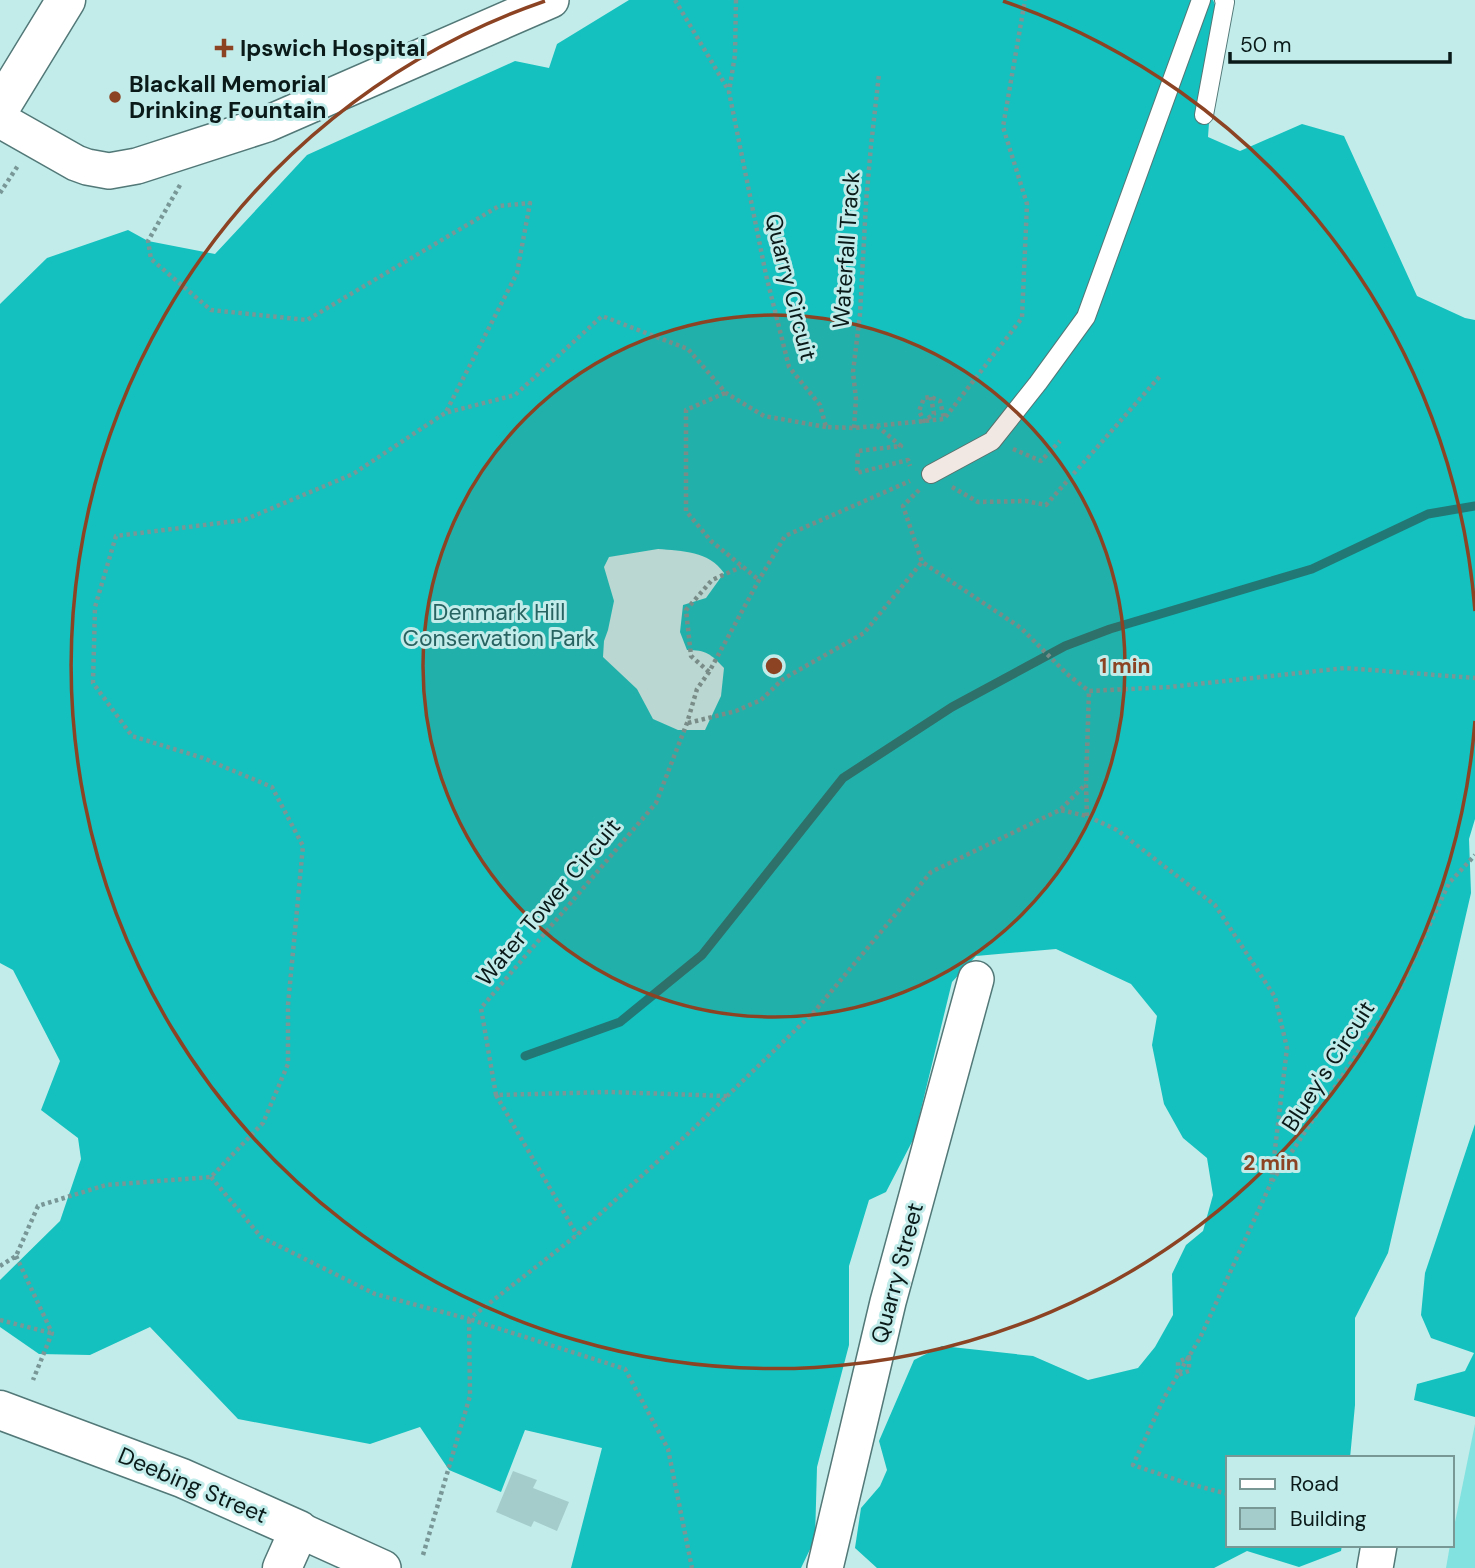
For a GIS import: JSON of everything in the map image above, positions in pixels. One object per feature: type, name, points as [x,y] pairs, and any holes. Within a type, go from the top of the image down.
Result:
[{"type":"street","points":[[0,108],[66,0]]},
{"type":"street","points":[[0,120],[76,163],[98,170],[120,170],[267,124],[551,0]]},
{"type":"street","name":"Quarry Street","points":[[825,1568],[888,1302],[976,979]]},
{"type":"street","name":"Deebing Street","points":[[0,1410],[183,1478],[383,1568]]},
{"type":"street","points":[[282,1568],[299,1530]]},
{"type":"street","points":[[1375,1568],[1380,1547]]},
{"type":"lane","points":[[923,476],[992,441],[1086,317],[1201,0]]},
{"type":"lane","points":[[1204,115],[1224,0]]},
{"type":"path","points":[[675,0],[729,92]]},
{"type":"path","name":"Quarry Circuit","points":[[736,0],[735,55],[729,92],[766,275],[789,367],[820,405],[826,427]]},
{"type":"path","points":[[0,1266],[16,1256],[38,1206],[106,1185],[211,1177],[263,1122],[288,1064],[288,1005],[303,846],[272,787],[203,758],[132,736],[93,683],[95,607],[116,536],[244,520],[353,474],[445,413],[515,395],[602,316],[688,349],[726,393],[764,416],[826,427],[854,428],[944,418],[1021,318],[1027,204],[1003,127],[1025,0]]},
{"type":"path","name":"Waterfall Track","points":[[854,428],[856,399],[853,372],[860,314],[867,180],[879,75]]},
{"type":"path","points":[[181,183],[148,241],[151,259],[211,310],[307,320],[499,206],[530,203],[517,273],[445,413]]},
{"type":"path","points":[[923,476],[978,502],[1026,501],[1046,505],[1161,375]]},
{"type":"path","points":[[726,393],[686,410],[686,511],[711,541],[759,580]]},
{"type":"path","points":[[931,397],[934,414],[924,421],[919,411],[924,398],[931,397],[940,401],[944,418]]},
{"type":"path","points":[[877,426],[901,446],[858,451],[858,473],[908,460],[912,470]]},
{"type":"path","points":[[992,441],[1041,461],[1060,441]]},
{"type":"path","name":"Water Tower Circuit","points":[[496,1095],[481,1008],[656,803],[697,689],[785,536],[923,476]]},
{"type":"path","points":[[912,498],[903,506],[922,562],[1021,628],[1067,674],[1089,691],[1169,687],[1345,668],[1475,678]]},
{"type":"path","points":[[687,723],[736,711],[761,701],[783,679],[864,633],[922,562]]},
{"type":"path","points":[[709,672],[691,656],[686,610],[712,580],[741,567]]},
{"type":"path","points":[[1087,816],[1089,691]]},
{"type":"path","points":[[469,1319],[577,1235],[728,1096],[814,1012],[931,872],[1060,810],[1086,784]]},
{"type":"path","name":"Bluey's Circuit","points":[[1060,810],[1087,816],[1117,830],[1215,905],[1275,997],[1287,1048],[1271,1183]]},
{"type":"path","name":"Bluey's Circuit","points":[[1271,1183],[1400,989],[1449,883],[1475,855]]},
{"type":"path","points":[[577,1235],[496,1095],[610,1092],[728,1096]]},
{"type":"path","points":[[211,1177],[261,1237],[375,1294],[469,1319],[625,1370],[668,1449],[692,1568]]},
{"type":"path","points":[[1226,1493],[1133,1465],[1164,1398],[1200,1338],[1271,1183]]},
{"type":"path","points":[[16,1256],[52,1333],[33,1380]]},
{"type":"path","points":[[423,1555],[470,1396],[469,1319]]},
{"type":"path","points":[[0,1320],[52,1333]]},
{"type":"shaded area","points":[[1475,1424],[1475,1568],[1446,1568],[1450,1547],[1454,1547],[1454,1527]]},
{"type":"green space","name":"Denmark Hill Conservation Park","points":[[629,0],[1213,0],[1217,9],[1208,137],[1240,151],[1302,124],[1344,136],[1417,296],[1475,320],[1475,819],[1469,839],[1471,893],[1388,1253],[1355,1318],[1355,1405],[1350,1456],[1226,1456],[1226,1547],[1342,1547],[1341,1551],[1299,1567],[1247,1551],[1214,1568],[877,1568],[855,1548],[861,1508],[880,1486],[887,1470],[879,1441],[914,1360],[942,1346],[1033,1356],[1088,1380],[1138,1368],[1155,1347],[1173,1315],[1172,1274],[1186,1245],[1203,1231],[1213,1195],[1207,1158],[1183,1138],[1164,1104],[1152,1045],[1157,1016],[1131,984],[1056,949],[976,956],[952,982],[914,1138],[886,1192],[869,1200],[849,1266],[849,1345],[817,1467],[815,1539],[801,1568],[571,1568],[602,1448],[525,1430],[501,1492],[449,1470],[420,1427],[370,1444],[238,1419],[150,1327],[90,1355],[39,1354],[0,1327],[0,1280],[60,1221],[81,1159],[78,1138],[41,1110],[60,1061],[13,970],[0,963],[0,304],[47,258],[128,230],[148,241],[215,254],[307,155],[515,61],[549,68],[557,44]],"holes":[[[658,549],[685,552],[711,560],[724,573],[706,598],[683,605],[680,632],[687,650],[708,654],[724,668],[721,696],[705,730],[678,730],[653,719],[637,689],[603,657],[604,641],[614,601],[604,567],[609,557]]]},
{"type":"green space","points":[[1475,1124],[1475,1417],[1414,1400],[1417,1384],[1465,1371],[1474,1353],[1431,1338],[1421,1315],[1425,1273]]},
{"type":"building","points":[[513,1471],[537,1480],[533,1488],[569,1502],[557,1531],[534,1521],[531,1527],[496,1512]]},
{"type":"waterway","points":[[525,1056],[620,1022],[702,955],[843,778],[952,707],[1065,646],[1110,629],[1312,569],[1428,514],[1475,506]]},
{"type":"place","name":"Ipswich Hospital","points":[[224,48]]},
{"type":"place","name":"Blackall Memorial Drinking Fountain","points":[[115,97]]}]
